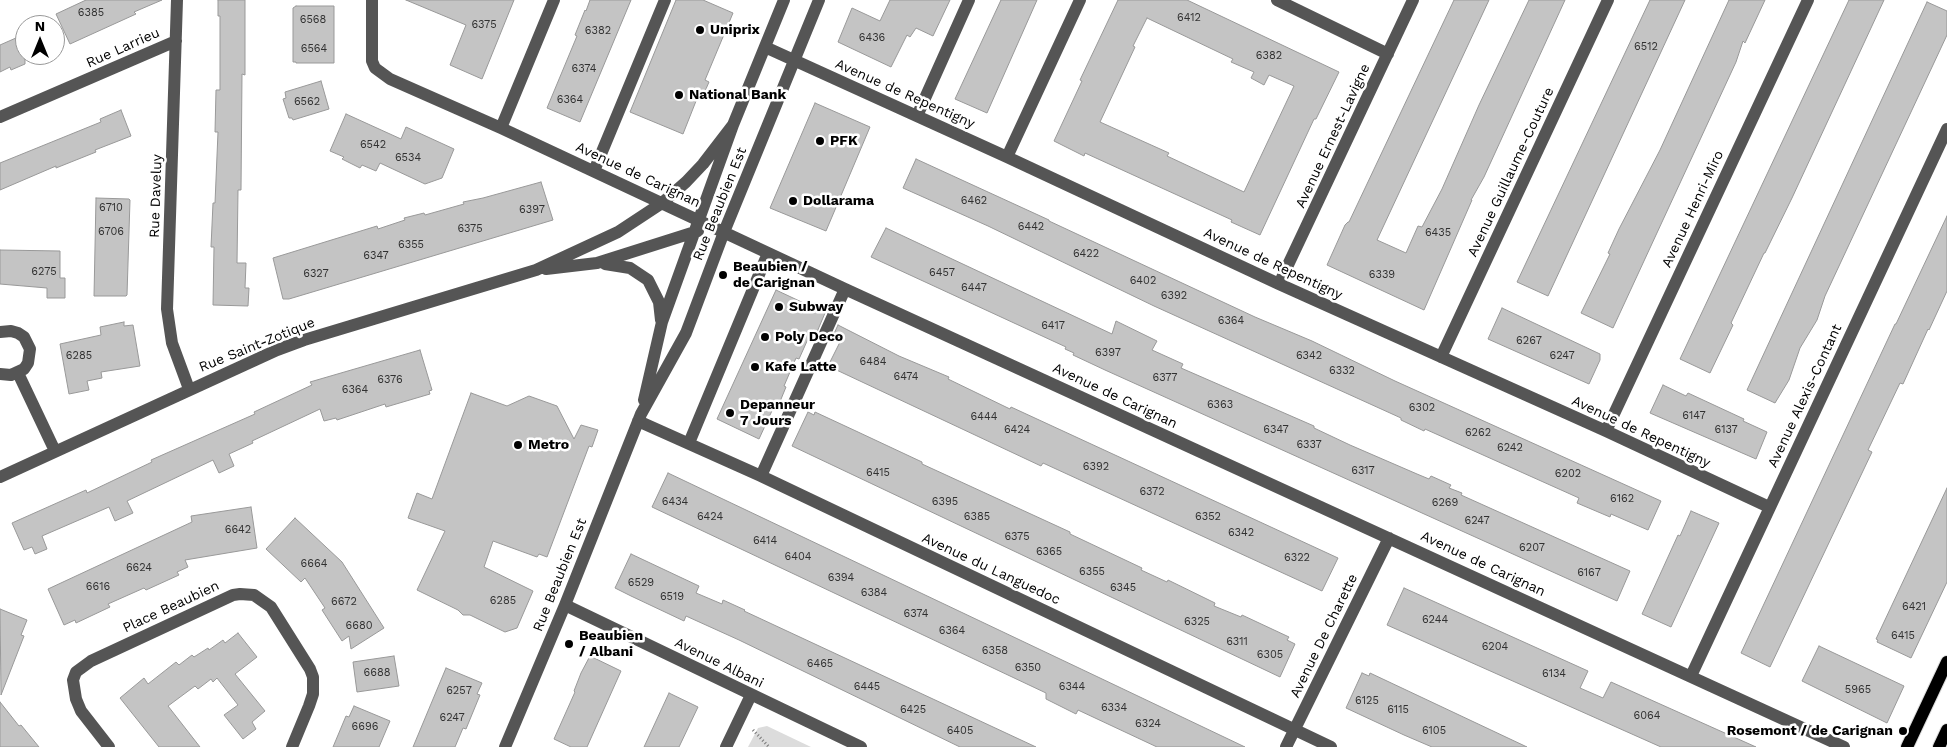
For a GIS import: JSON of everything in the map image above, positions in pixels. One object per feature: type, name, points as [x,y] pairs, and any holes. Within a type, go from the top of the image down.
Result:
[{"type":"main road","points":[[1907,747],[1947,662]]},
{"type":"main road","points":[[1939,747],[1947,730]]},
{"type":"street","name":"Rue Daveluy","points":[[177,0],[167,309],[168,328],[172,343],[190,389]]},
{"type":"street","name":"Avenue de Carignan","points":[[372,0],[372,61],[375,68],[390,79],[594,170],[845,289],[1844,747]]},
{"type":"street","points":[[501,128],[554,0]]},
{"type":"street","points":[[594,170],[665,0]]},
{"type":"street","name":"Rue Beaubien Est","points":[[639,418],[662,322],[693,232],[710,191],[733,125],[784,0]]},
{"type":"street","name":"Rue Beaubien Est","points":[[505,747],[565,605],[639,418],[686,333],[724,232],[819,0]]},
{"type":"street","points":[[917,116],[969,0]]},
{"type":"street","points":[[1007,157],[1080,0]]},
{"type":"street","points":[[1276,0],[1388,54]]},
{"type":"street","name":"Avenue Ernest-Lavigne","points":[[1279,284],[1413,0]]},
{"type":"street","name":"Avenue Guillaume-Couture","points":[[1441,357],[1608,0]]},
{"type":"street","name":"Avenue Henri-Miro","points":[[1606,431],[1808,0]]},
{"type":"street","name":"Rue Larrieu","points":[[0,117],[176,41]]},
{"type":"street","name":"Avenue de Repentigny","points":[[764,47],[1769,507]]},
{"type":"street","name":"Rue Beaubien Est","points":[[662,202],[686,182],[703,164],[733,125]]},
{"type":"street","name":"Avenue Alexis-Contant","points":[[1691,676],[1947,129]]},
{"type":"street","name":"Rue Saint-Zotique","points":[[0,477],[190,389],[304,340],[536,270],[618,232],[662,202]]},
{"type":"street","name":"Rue Saint-Zotique","points":[[536,270],[597,263],[730,219]]},
{"type":"street","points":[[688,443],[768,252]]},
{"type":"street","points":[[597,263],[630,268],[648,280],[659,302],[662,322]]},
{"type":"street","points":[[761,476],[845,289]]},
{"type":"street","points":[[0,332],[11,331],[18,333],[28,342],[30,349],[28,363],[18,373],[11,376],[0,374]]},
{"type":"street","points":[[18,373],[56,452]]},
{"type":"street","name":"Avenue du Languedoc","points":[[639,418],[688,443],[1331,747]]},
{"type":"street","name":"Avenue De Charette","points":[[1286,747],[1389,538]]},
{"type":"street","name":"Place Beaubien","points":[[109,747],[76,699],[73,680],[76,672],[91,661],[233,595],[240,594],[254,595],[271,607],[310,669],[313,677],[312,694],[292,747]]},
{"type":"street","name":"Avenue Albani","points":[[565,605],[861,747]]},
{"type":"street","points":[[726,747],[751,695]]},
{"type":"path","points":[[753,730],[769,747]]},
{"type":"shaded area","points":[[767,726],[811,747],[748,747],[758,728]]},
{"type":"building","points":[[86,0],[162,0],[70,44],[65,33],[65,15],[56,14]]},
{"type":"building","points":[[218,0],[245,0],[245,75],[242,74],[241,190],[238,190],[237,263],[246,263],[245,288],[249,288],[248,306],[213,305],[214,247],[211,247],[218,132],[215,132],[216,90],[220,90],[220,16],[218,16]]},
{"type":"building","points":[[406,0],[514,0],[482,79],[450,65],[466,25]]},
{"type":"building","points":[[590,0],[631,0],[580,122],[547,108]]},
{"type":"building","points":[[676,0],[703,0],[733,13],[705,80],[709,82],[702,98],[698,96],[683,134],[630,112]]},
{"type":"building","points":[[890,0],[950,0],[933,36],[916,28],[910,37],[907,35],[891,67],[838,42],[852,8],[880,21]]},
{"type":"building","points":[[1001,0],[1037,0],[987,113],[955,99]]},
{"type":"building","points":[[1118,0],[1187,0],[1339,72],[1316,119],[1314,119],[1260,235],[1231,222],[1232,220],[1085,153],[1084,156],[1054,141],[1082,81],[1080,80]],"holes":[[[1147,18],[1233,59],[1231,62],[1254,72],[1251,78],[1264,85],[1269,75],[1294,86],[1244,192],[1167,156],[1169,153],[1100,122]]]},
{"type":"building","points":[[1454,0],[1489,0],[1377,240],[1406,253],[1418,226],[1422,227],[1442,189],[1479,105],[1529,0],[1565,0],[1484,177],[1471,200],[1424,310],[1327,265]]},
{"type":"building","points":[[1650,0],[1685,0],[1548,296],[1517,282]]},
{"type":"building","points":[[1729,0],[1765,0],[1745,43],[1743,41],[1736,62],[1613,328],[1581,313],[1610,254],[1608,253],[1619,229],[1660,150]]},
{"type":"building","points":[[1849,0],[1884,0],[1792,198],[1731,323],[1733,325],[1710,373],[1680,359]]},
{"type":"building","points":[[1927,2],[1947,11],[1947,35],[1825,296],[1817,320],[1800,348],[1789,380],[1775,403],[1747,390]]},
{"type":"building","points":[[296,6],[334,6],[334,63],[293,62],[293,8]]},
{"type":"building","points":[[15,38],[15,65],[23,65],[11,70],[10,67],[0,72],[0,45]]},
{"type":"building","points":[[321,81],[329,109],[293,120],[289,118],[283,99],[286,98],[285,92]]},
{"type":"building","points":[[815,103],[870,127],[826,231],[770,208]]},
{"type":"building","points":[[121,110],[131,136],[0,190],[0,163],[101,122],[100,119]]},
{"type":"building","points":[[346,114],[401,139],[406,127],[454,149],[442,178],[425,184],[380,163],[376,171],[362,165],[360,168],[342,159],[344,157],[330,151]]},
{"type":"building","points":[[916,159],[1255,317],[1312,341],[1395,381],[1661,501],[1648,530],[1611,514],[1610,517],[1577,503],[1579,498],[1425,429],[1424,431],[1401,420],[1401,418],[1154,306],[988,226],[903,188]]},
{"type":"building","points":[[541,182],[553,220],[289,299],[283,299],[273,258],[377,226],[378,229],[405,220],[404,218],[424,213],[425,215],[464,204],[463,202]]},
{"type":"building","points":[[96,198],[130,200],[126,296],[94,296]]},
{"type":"building","points":[[1947,216],[1947,291],[1903,384],[1900,383],[1868,450],[1872,452],[1770,667],[1741,653]]},
{"type":"building","points":[[886,228],[1112,334],[1116,321],[1157,341],[1152,350],[1183,364],[1181,368],[1314,426],[1314,428],[1350,445],[1429,479],[1431,476],[1451,485],[1449,488],[1462,493],[1461,495],[1630,571],[1617,601],[1105,370],[1073,355],[1074,353],[1065,349],[1066,347],[871,257]]},
{"type":"building","points":[[0,250],[60,251],[60,278],[65,278],[65,298],[47,298],[47,288],[0,284]]},
{"type":"building","points":[[776,290],[825,313],[817,332],[812,330],[799,359],[796,358],[784,386],[786,387],[779,404],[776,402],[759,439],[717,419]]},
{"type":"building","points":[[1502,308],[1600,354],[1600,360],[1589,384],[1488,339]]},
{"type":"building","points":[[124,322],[124,326],[133,325],[140,366],[101,372],[102,378],[87,381],[89,390],[69,394],[60,344],[101,335],[100,327]]},
{"type":"building","points":[[838,325],[899,356],[949,377],[948,379],[1010,409],[1011,407],[1338,558],[1322,591],[1043,463],[1041,466],[828,366],[840,342],[832,338]]},
{"type":"building","points":[[420,350],[432,390],[429,391],[430,394],[386,407],[385,404],[337,420],[336,418],[324,421],[320,409],[229,454],[234,466],[219,473],[213,460],[127,501],[133,513],[115,521],[109,507],[42,536],[47,549],[35,554],[32,547],[24,550],[12,523],[86,490],[87,493],[152,462],[151,460],[255,414],[254,412],[312,385],[310,382]]},
{"type":"building","points":[[1663,385],[1686,396],[1688,393],[1767,432],[1756,459],[1650,413]]},
{"type":"building","points":[[471,393],[507,406],[529,396],[557,406],[574,439],[581,425],[598,430],[592,447],[589,446],[547,557],[539,554],[537,557],[493,541],[484,567],[533,591],[517,628],[505,632],[470,615],[463,615],[458,610],[417,590],[445,531],[408,518],[417,493],[432,499]]},
{"type":"building","points":[[808,412],[814,415],[815,412],[1070,532],[1070,534],[1142,568],[1141,570],[1167,582],[1168,580],[1215,603],[1214,606],[1241,617],[1242,615],[1289,637],[1287,640],[1295,644],[1280,677],[792,446]]},
{"type":"building","points":[[668,473],[1245,747],[1157,747],[1078,710],[1076,714],[1046,699],[1046,693],[652,507]]},
{"type":"building","points":[[1947,488],[1947,582],[1911,658],[1877,642],[1878,640],[1876,639]]},
{"type":"building","points":[[251,507],[257,548],[185,560],[188,567],[177,572],[179,575],[108,604],[110,607],[76,623],[75,620],[64,625],[48,589],[192,522],[191,516]]},
{"type":"building","points":[[1691,511],[1719,523],[1671,627],[1642,614]]},
{"type":"building","points":[[295,518],[342,562],[384,628],[351,649],[349,636],[342,641],[322,610],[325,608],[305,578],[301,582],[266,549]]},
{"type":"building","points":[[631,554],[699,586],[696,593],[722,604],[723,600],[1036,747],[960,747],[739,640],[686,616],[684,621],[631,596],[615,588]]},
{"type":"building","points":[[1404,588],[1588,671],[1580,688],[1603,698],[1611,682],[1756,747],[1661,747],[1387,625]]},
{"type":"building","points":[[0,609],[27,620],[21,635],[24,636],[1,695]]},
{"type":"building","points":[[238,633],[257,657],[235,674],[265,711],[252,722],[256,729],[243,739],[224,715],[238,705],[217,678],[213,682],[211,679],[198,689],[195,686],[168,706],[200,747],[159,747],[120,698],[144,678],[148,684],[176,662],[179,665],[192,655],[194,657],[208,648],[209,650],[223,640],[225,643]]},
{"type":"building","points":[[1819,646],[1904,686],[1887,723],[1802,681]]},
{"type":"building","points":[[394,656],[399,686],[357,692],[353,662]]},
{"type":"building","points":[[590,656],[621,671],[587,747],[571,747],[554,739]]},
{"type":"building","points":[[446,668],[482,683],[477,694],[480,695],[466,729],[463,728],[455,747],[413,747]]},
{"type":"building","points":[[1362,673],[1369,676],[1370,673],[1527,747],[1432,747],[1404,735],[1346,708]]},
{"type":"building","points":[[669,693],[698,707],[679,747],[644,747]]},
{"type":"building","points":[[0,702],[19,726],[21,725],[39,747],[0,747]]},
{"type":"building","points":[[354,706],[390,721],[379,747],[333,747],[346,716],[349,717]]},
{"type":"place","name":"Uniprix","points":[[700,30]]},
{"type":"place","name":"National Bank","points":[[679,95]]},
{"type":"place","name":"PFK","points":[[820,141]]},
{"type":"place","name":"Dollarama","points":[[793,201]]},
{"type":"place","name":"Beaubien / de Carignan","points":[[723,275]]},
{"type":"place","name":"Subway","points":[[779,307]]},
{"type":"place","name":"Poly Deco","points":[[765,337]]},
{"type":"place","name":"Kafe Latte","points":[[755,367]]},
{"type":"place","name":"Depanneur 7 Jours","points":[[730,413]]},
{"type":"place","name":"Metro","points":[[518,445]]},
{"type":"place","name":"Beaubien / Albani","points":[[569,644]]},
{"type":"place","name":"Rosemont / de Carignan","points":[[1903,731]]}]
